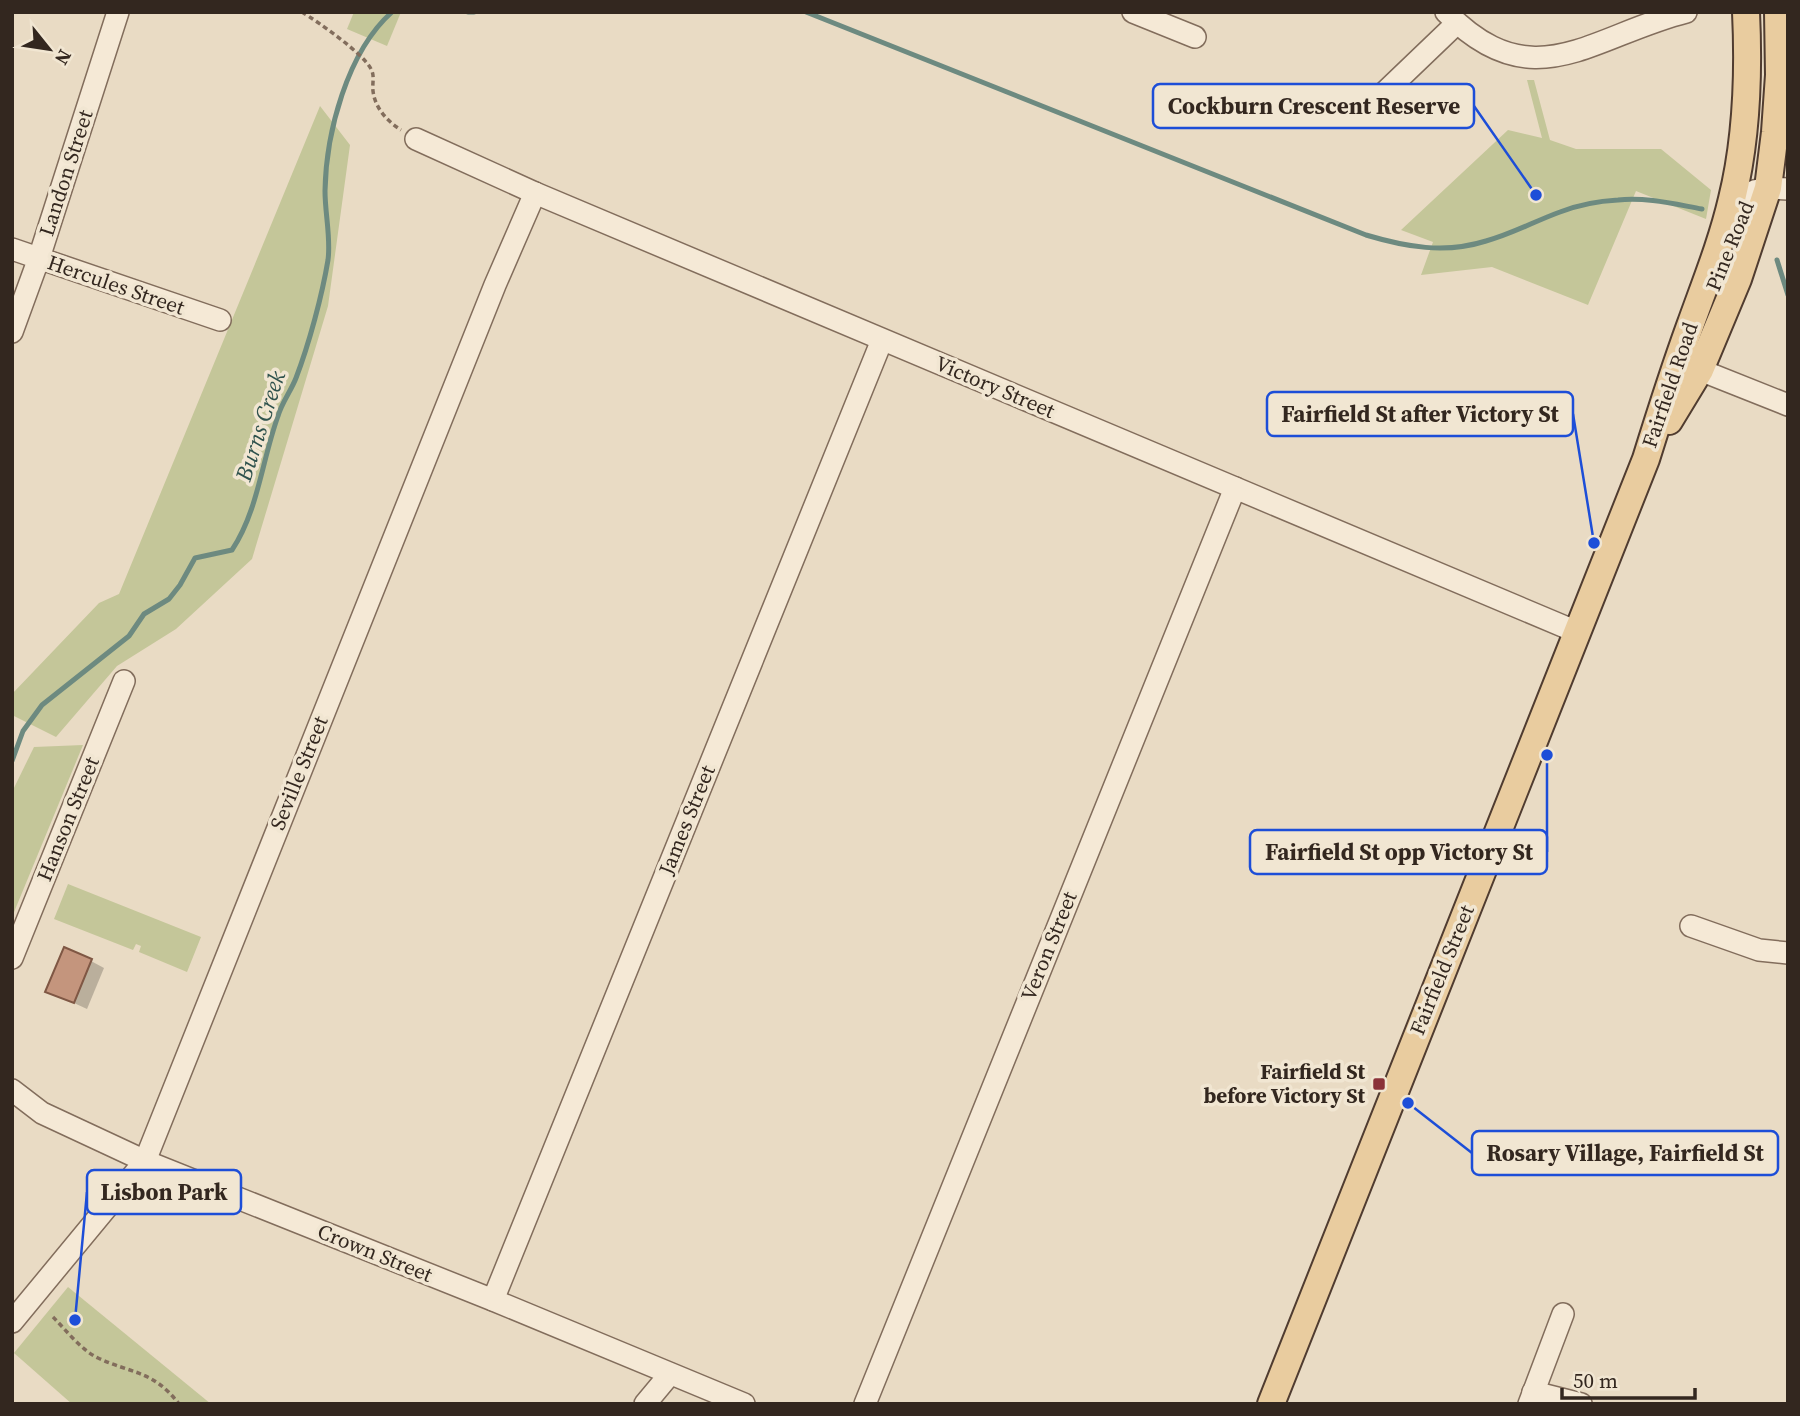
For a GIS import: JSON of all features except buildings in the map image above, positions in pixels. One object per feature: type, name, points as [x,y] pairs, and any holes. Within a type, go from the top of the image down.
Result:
[{"type":"main road","name":"Fairfield Road","points":[[1646,458],[1732,200],[1746,114],[1746,12]]},
{"type":"main road","name":"Fairfield Road","points":[[1646,458],[1700,370],[1778,188],[1775,132],[1779,75],[1778,12]]},
{"type":"main road","name":"Fairfield Street","points":[[1271,1404],[1646,458]]},
{"type":"street","name":"Landon Street","points":[[12,332],[39,258],[118,12]]},
{"type":"street","points":[[1133,12],[1195,37]]},
{"type":"street","points":[[1362,114],[1451,18],[1473,37],[1493,49],[1517,57],[1540,58],[1562,56],[1686,12]]},
{"type":"street","name":"Victory Street","points":[[416,139],[535,193],[1577,632]]},
{"type":"street","name":"Pine Road","points":[[1674,370],[1722,271],[1745,203],[1754,191],[1778,188]]},
{"type":"street","name":"Seville Street","points":[[12,1322],[145,1161],[490,298],[535,193]]},
{"type":"street","name":"Hercules Street","points":[[12,249],[220,320]]},
{"type":"street","name":"James Street","points":[[493,1300],[882,340]]},
{"type":"street","points":[[1700,370],[1788,405]]},
{"type":"street","name":"Veron Street","points":[[865,1404],[1235,488]]},
{"type":"street","name":"Hanson Street","points":[[12,958],[124,681]]},
{"type":"street","points":[[1690,926],[1759,950],[1788,953]]},
{"type":"street","name":"Crown Street","points":[[12,1090],[42,1113],[145,1161],[744,1404]]},
{"type":"street","points":[[1563,1314],[1531,1398],[1581,1404]]},
{"type":"street","points":[[645,1404],[670,1374]]},
{"type":"path","points":[[302,12],[344,42],[371,67],[378,110],[396,127],[416,139]]},
{"type":"path","points":[[53,1317],[92,1354],[144,1374],[162,1385],[178,1404]]},
{"type":"green space","points":[[354,12],[401,12],[387,46],[347,29]]},
{"type":"green space","points":[[1527,80],[1534,80],[1550,140],[1576,149],[1661,149],[1711,190],[1706,219],[1636,191],[1588,305],[1492,267],[1421,275],[1433,242],[1401,230],[1508,130],[1542,138]]},
{"type":"green space","points":[[320,106],[350,145],[328,306],[252,559],[176,629],[117,666],[56,737],[12,715],[12,694],[99,603],[119,594]]},
{"type":"green space","points":[[83,745],[12,917],[12,792],[34,747]]},
{"type":"green space","points":[[68,884],[201,937],[187,972],[139,952],[141,946],[136,944],[133,950],[54,919]]},
{"type":"green space","points":[[68,1287],[211,1404],[72,1404],[14,1353]]},
{"type":"waterway","name":"Burns Creek","points":[[12,761],[23,731],[42,705],[129,636],[144,614],[169,599],[195,558],[232,550],[241,535],[254,502],[272,433],[294,383],[315,320],[329,252],[326,168],[335,119],[351,71],[376,29],[392,12]]},
{"type":"waterway","name":"Burns Creek","points":[[468,12],[474,12]]},
{"type":"waterway","points":[[806,12],[1366,235],[1396,243],[1441,248],[1471,245],[1505,235],[1581,205],[1603,201],[1650,200],[1702,209]]},
{"type":"waterway","points":[[1777,260],[1788,295]]},
{"type":"place","name":"Cockburn Crescent Reserve","points":[[1536,195]]},
{"type":"place","name":"Fairfield St after Victory St","points":[[1594,543]]},
{"type":"place","name":"Fairfield St opp Victory St","points":[[1547,755]]},
{"type":"place","name":"Fairfield St before Victory St","points":[[1379,1084]]},
{"type":"place","name":"Rosary Village, Fairfield St","points":[[1408,1103]]},
{"type":"place","name":"Lisbon Park","points":[[75,1320]]}]
